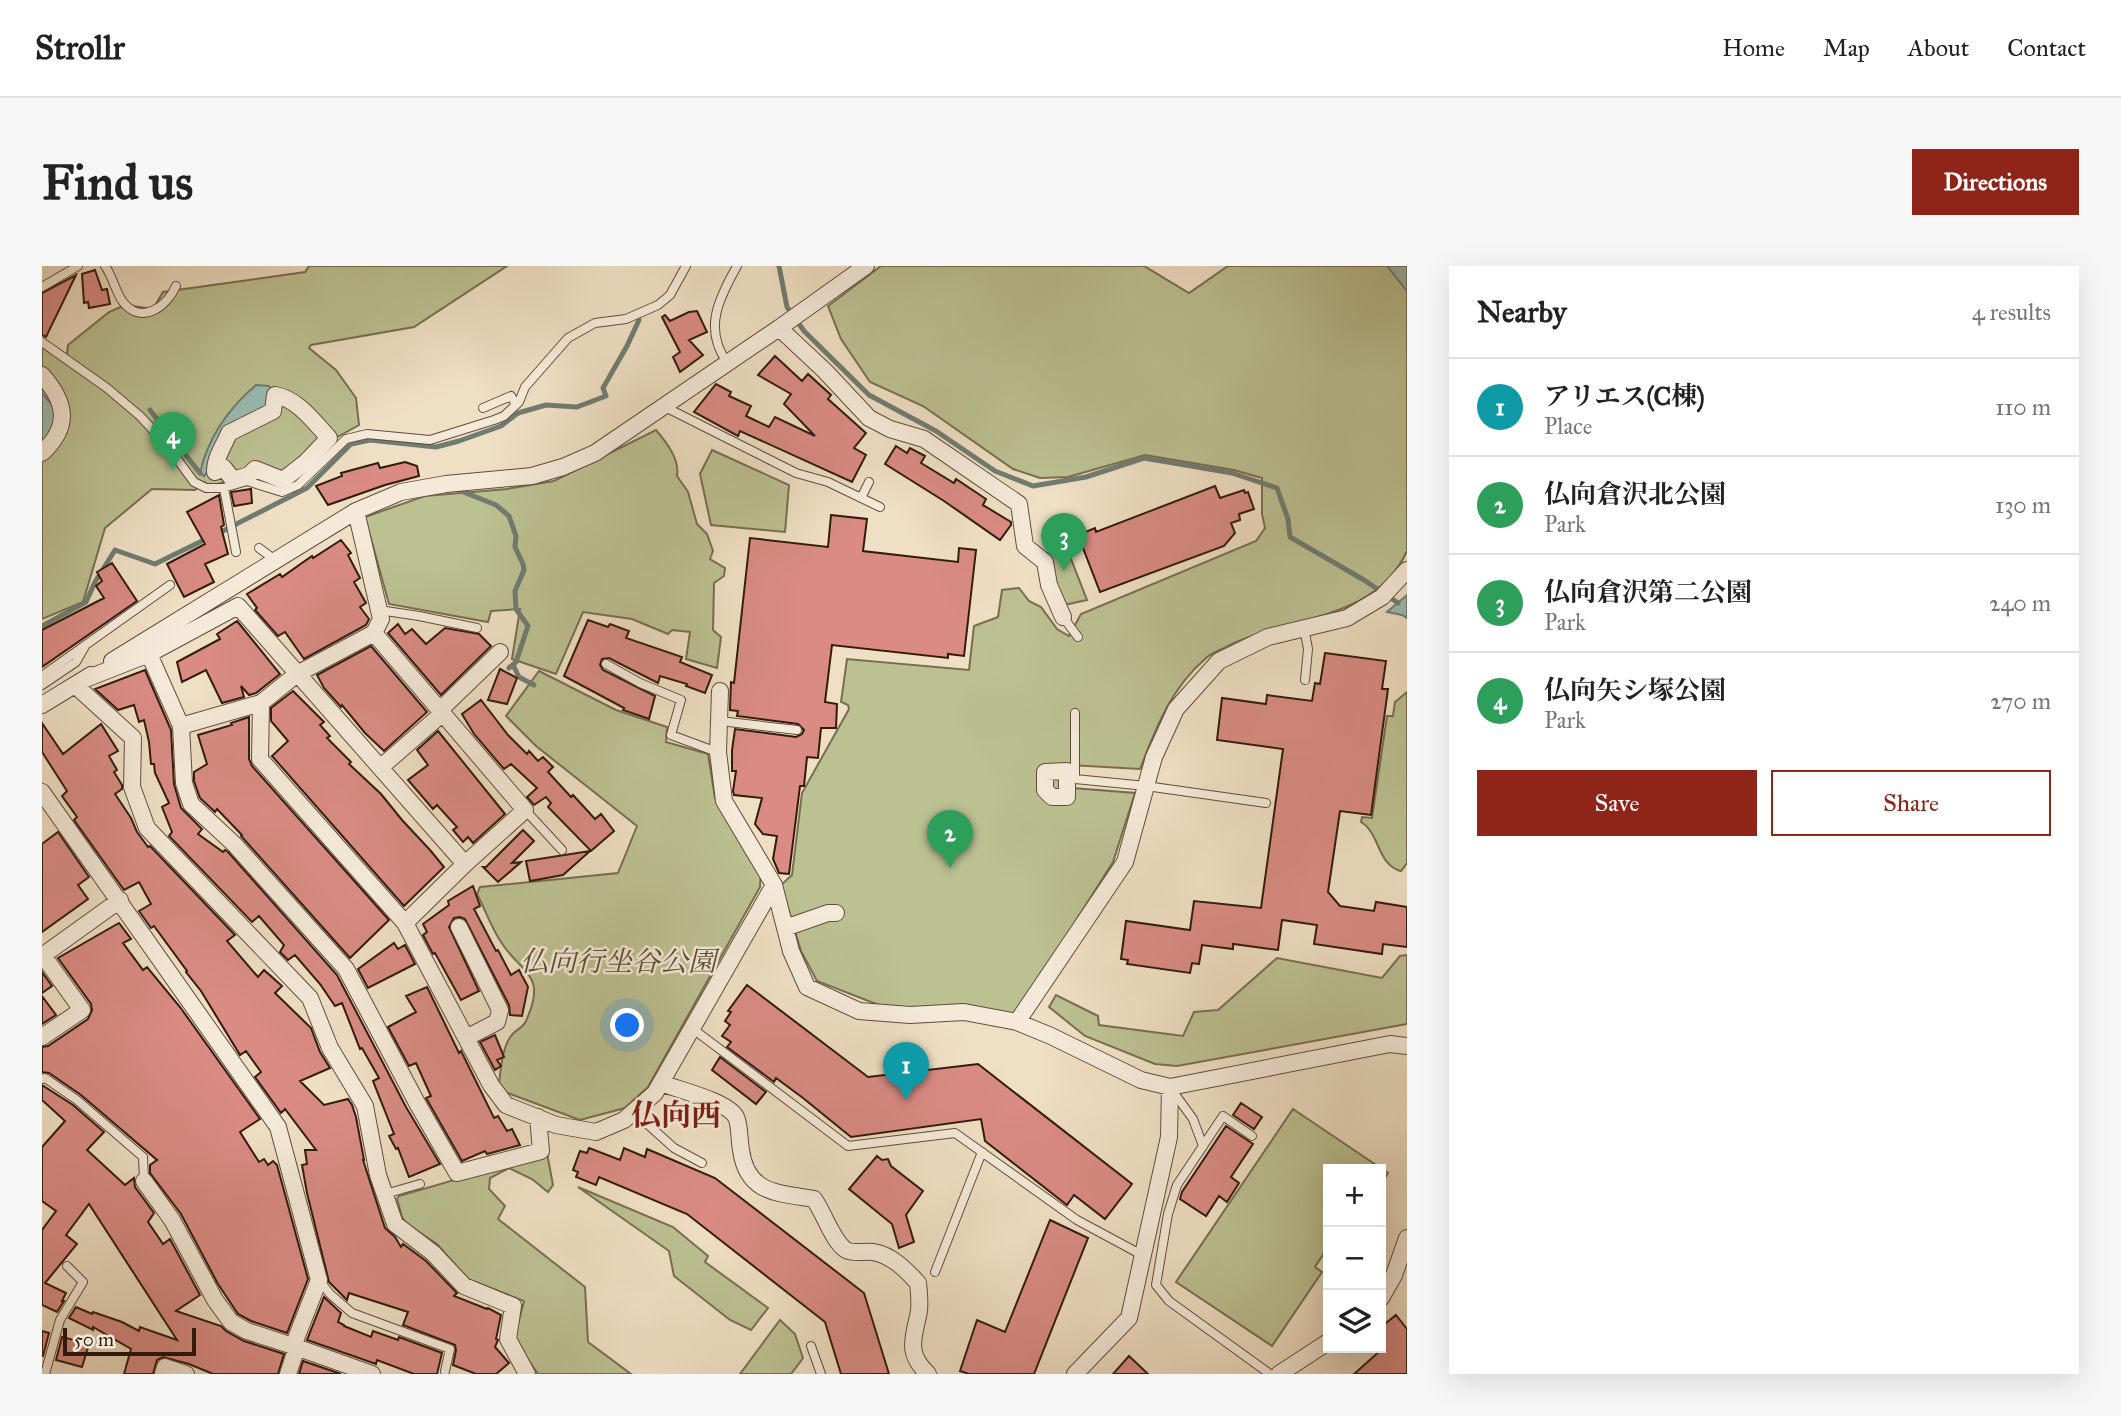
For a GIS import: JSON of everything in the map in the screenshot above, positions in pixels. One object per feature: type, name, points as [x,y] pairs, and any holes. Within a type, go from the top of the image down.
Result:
[{"type":"street","points":[[42,705],[356,511],[401,492],[446,484],[531,476],[563,467],[595,453],[779,328],[862,267]]},
{"type":"street","points":[[779,328],[888,435],[924,439],[1019,504],[1025,546],[1045,562],[1049,585],[1063,617]]},
{"type":"street","points":[[42,375],[60,399],[62,417],[57,435],[42,453]]},
{"type":"street","points":[[42,389],[52,407],[51,422],[42,437]]},
{"type":"street","points":[[275,395],[283,396],[304,410],[329,438],[306,462],[282,480],[255,469],[249,475],[233,480],[224,468],[215,472],[214,462],[222,452],[229,433],[273,411],[275,395]]},
{"type":"street","points":[[181,726],[261,703],[297,674],[374,632],[381,619],[356,511]]},
{"type":"street","points":[[1017,1022],[1125,862],[1154,757],[1176,709],[1219,661],[1268,637],[1347,618],[1386,594],[1407,570]]},
{"type":"street","points":[[79,682],[149,654],[238,606],[465,864]]},
{"type":"street","points":[[374,632],[525,810],[405,923]]},
{"type":"street","points":[[381,767],[500,652]]},
{"type":"street","points":[[149,654],[181,726],[184,783],[191,804],[235,845],[346,970],[457,1172],[541,1151],[538,1117]]},
{"type":"street","points":[[79,682],[133,738],[132,787],[147,828],[310,998],[330,1048],[365,1106],[378,1175],[395,1224],[433,1253],[464,1286],[513,1307],[508,1339],[527,1374]]},
{"type":"street","points":[[720,691],[718,752],[724,801],[774,885],[791,951],[807,987],[859,1011],[910,1016],[964,1012],[1017,1022],[1141,1080],[1170,1087],[1390,1044],[1407,1046]]},
{"type":"street","points":[[261,703],[260,760],[405,923],[491,1085],[506,1105],[556,1125],[596,1132],[624,1120],[656,1093],[774,885]]},
{"type":"street","points":[[42,792],[278,1127],[319,1280],[288,1374]]},
{"type":"street","points":[[42,1037],[82,1010],[42,955],[120,900]]},
{"type":"street","points":[[785,928],[828,914],[836,914]]},
{"type":"street","points":[[459,927],[500,1010],[497,1022],[467,1038]]},
{"type":"street","points":[[661,1083],[725,1107],[736,1118],[742,1159],[750,1177],[769,1192],[814,1199],[824,1213],[835,1241],[848,1251],[876,1252],[901,1265],[918,1283],[920,1308],[911,1343],[922,1368],[928,1374]]},
{"type":"street","points":[[1075,1374],[1129,1318],[1169,1137],[1170,1087]]},
{"type":"street","points":[[144,1181],[172,1220],[203,1278],[231,1322],[247,1331],[372,1374]]},
{"type":"street","points":[[1386,1290],[1394,1276],[1407,1238]]},
{"type":"street","points":[[1279,1374],[1323,1345]]},
{"type":"street","points":[[163,1374],[165,1367],[186,1374]]},
{"type":"lane","points":[[42,287],[78,266]]},
{"type":"lane","points":[[105,266],[125,305],[142,313],[158,310],[170,298],[176,286]]},
{"type":"lane","points":[[42,342],[107,388],[140,416],[166,444],[194,482],[206,488],[224,488],[247,481],[282,492],[298,485],[346,439],[367,434],[430,440],[504,416],[519,402],[525,387],[568,338],[595,323],[626,319],[658,306],[670,295],[686,266]]},
{"type":"lane","points":[[727,362],[714,333],[715,319],[721,297],[737,266]]},
{"type":"lane","points":[[483,408],[511,396],[516,405]]},
{"type":"lane","points":[[663,406],[796,473],[828,482],[880,508]]},
{"type":"lane","points":[[861,498],[869,482]]},
{"type":"lane","points":[[224,488],[236,552]]},
{"type":"lane","points":[[260,548],[275,560]]},
{"type":"lane","points":[[42,676],[170,585]]},
{"type":"lane","points":[[379,610],[477,628]]},
{"type":"lane","points":[[1063,617],[1078,637]]},
{"type":"lane","points":[[1304,628],[1308,649],[1305,680]]},
{"type":"lane","points":[[42,685],[76,662],[87,644]]},
{"type":"lane","points":[[606,664],[640,683],[681,700],[671,735],[718,752]]},
{"type":"lane","points":[[1075,713],[1075,779],[1266,803]]},
{"type":"lane","points":[[720,721],[797,730]]},
{"type":"lane","points":[[525,810],[562,850]]},
{"type":"lane","points":[[693,1029],[848,1146],[955,1133],[1077,1220],[1142,1255]]},
{"type":"lane","points":[[42,1079],[45,1078],[74,1098],[142,1157],[144,1181]]},
{"type":"lane","points":[[1170,1087],[1193,1119],[1203,1146]]},
{"type":"lane","points":[[634,1112],[674,1148],[702,1163]]},
{"type":"lane","points":[[1252,1136],[1223,1116],[1177,1185],[1168,1214],[1156,1285],[1169,1301],[1270,1374]]},
{"type":"lane","points":[[935,1272],[982,1153]]},
{"type":"lane","points":[[384,1194],[420,1184]]},
{"type":"lane","points":[[45,1374],[60,1320],[83,1282],[67,1266]]},
{"type":"lane","points":[[319,1280],[330,1294],[352,1313],[450,1349],[445,1371]]},
{"type":"lane","points":[[811,1346],[821,1374]]},
{"type":"green space","points":[[309,266],[507,266],[414,327],[311,345],[309,348],[336,370],[356,398],[359,425],[332,440],[283,486],[249,475],[211,486],[204,482],[195,490],[152,489],[105,528],[83,602],[42,619],[42,346],[66,363],[68,345],[109,312],[125,305],[153,309],[163,292],[305,272]]},
{"type":"green space","points":[[881,266],[1144,266],[1189,293],[1228,266],[1407,266],[1407,551],[1393,574],[1374,591],[1353,604],[1329,614],[1252,636],[1207,657],[1193,670],[1174,696],[1140,769],[1070,765],[1073,788],[1135,793],[1113,862],[1027,998],[1013,1014],[884,1007],[817,981],[801,951],[781,885],[792,875],[802,793],[849,709],[848,705],[841,702],[847,659],[969,670],[974,626],[998,617],[1002,590],[1019,588],[1029,601],[1041,607],[1057,629],[1069,636],[1081,614],[1256,541],[1265,528],[1262,514],[1262,478],[1234,470],[1145,455],[1068,477],[1040,478],[1013,469],[923,406],[870,382],[841,339],[828,306]]},
{"type":"green space","points":[[656,430],[674,457],[677,476],[688,492],[697,524],[707,534],[713,551],[710,559],[725,568],[724,576],[714,583],[713,630],[721,637],[717,668],[686,659],[690,632],[672,630],[668,634],[632,619],[583,612],[556,674],[512,659],[520,609],[491,611],[488,622],[389,604],[365,517],[425,496],[507,489],[554,481]]},
{"type":"green space","points":[[712,450],[789,485],[785,532],[711,525],[700,474]]},
{"type":"green space","points":[[1066,546],[1087,600],[1064,605],[1047,553]]},
{"type":"green space","name":"仏向行坐谷公園","points":[[539,671],[616,710],[667,727],[666,742],[708,754],[715,798],[761,867],[760,887],[648,1087],[625,1108],[580,1120],[505,1092],[499,1083],[506,1046],[511,1036],[526,1021],[532,1005],[533,983],[501,942],[477,894],[480,887],[618,873],[637,826],[536,746],[506,716]]},
{"type":"green space","points":[[1407,692],[1407,863],[1401,871],[1387,862],[1372,833],[1361,822],[1362,817],[1372,818],[1387,716],[1393,716],[1395,702]]},
{"type":"green space","points":[[1407,955],[1407,1024],[1177,1066],[1155,1064],[1085,1036],[1049,1007],[1056,995],[1098,1016],[1099,1025],[1183,1036],[1194,1012],[1218,1010],[1277,958],[1382,978],[1400,956]]},
{"type":"green space","points":[[1293,1109],[1375,1164],[1323,1164],[1323,1255],[1315,1267],[1322,1272],[1272,1346],[1176,1282]]},
{"type":"green space","points":[[547,1153],[553,1185],[548,1192],[532,1179],[509,1168],[490,1178],[489,1189],[505,1206],[498,1219],[585,1287],[588,1342],[631,1374],[538,1374],[514,1339],[524,1301],[468,1279],[437,1244],[407,1224],[402,1217],[397,1199],[399,1196]]},
{"type":"green space","points":[[578,1187],[673,1227],[708,1256],[705,1262],[768,1308],[751,1330],[730,1320],[674,1276],[669,1251]]},
{"type":"green space","points":[[780,1320],[795,1334],[803,1358],[791,1374],[740,1374]]},
{"type":"water","points":[[1387,266],[1407,266],[1407,291]]},
{"type":"water","points":[[256,385],[269,386],[275,395],[273,411],[243,425],[204,476],[200,473],[214,436],[228,414]]},
{"type":"water","points":[[42,393],[62,417],[42,447]]},
{"type":"water","points":[[1407,595],[1407,618],[1387,612]]},
{"type":"building","points":[[95,270],[102,290],[107,289],[110,304],[89,308],[88,302],[84,303],[82,274]]},
{"type":"building","points":[[76,275],[46,337],[42,335],[42,293]]},
{"type":"building","points":[[697,311],[707,332],[689,340],[703,355],[680,372],[673,357],[680,352],[662,317],[665,315],[670,321]]},
{"type":"building","points":[[775,356],[802,381],[808,374],[831,395],[828,399],[866,433],[854,448],[866,455],[852,482],[740,431],[738,436],[694,412],[716,384],[731,392],[729,396],[751,406],[746,416],[769,427],[775,417],[815,436],[784,404],[791,394],[758,375]]},
{"type":"building","points":[[896,446],[907,453],[910,448],[925,456],[921,463],[954,483],[956,479],[986,499],[983,505],[1011,522],[1000,540],[885,464]]},
{"type":"building","points":[[405,462],[417,466],[419,476],[328,505],[316,486],[342,476],[341,473],[378,463],[380,468]]},
{"type":"building","points":[[1215,486],[1220,498],[1244,490],[1245,493],[1248,492],[1254,509],[1239,514],[1240,520],[1231,523],[1235,533],[1224,546],[1100,592],[1078,535],[1095,528],[1096,532]]},
{"type":"building","points":[[251,489],[252,503],[234,506],[231,492]]},
{"type":"building","points":[[219,495],[224,525],[221,527],[228,554],[205,564],[214,582],[184,597],[167,564],[205,544],[187,512]]},
{"type":"building","points":[[831,515],[867,519],[863,551],[958,562],[959,548],[976,550],[964,656],[948,654],[948,658],[832,645],[825,702],[837,704],[836,728],[821,728],[818,758],[807,757],[804,786],[800,786],[789,874],[779,873],[773,859],[777,836],[763,834],[755,824],[762,798],[734,795],[733,791],[736,771],[732,771],[735,729],[796,737],[804,730],[798,724],[737,716],[738,711],[730,710],[731,682],[734,683],[750,538],[828,547]]},
{"type":"building","points":[[341,540],[351,553],[348,555],[360,578],[354,582],[366,603],[360,607],[369,619],[366,625],[304,659],[285,632],[278,636],[255,610],[257,608],[247,594],[280,574],[282,577]]},
{"type":"building","points":[[112,563],[137,601],[42,667],[42,630],[104,598],[96,586],[102,581],[97,572]]},
{"type":"building","points":[[588,620],[629,631],[626,638],[682,657],[680,662],[712,675],[705,693],[660,676],[658,683],[609,658],[602,659],[600,665],[603,670],[655,696],[649,719],[623,710],[624,708],[564,676]]},
{"type":"building","points":[[237,621],[280,674],[256,693],[249,695],[241,686],[244,697],[222,703],[206,670],[182,682],[177,662],[220,639],[217,634]]},
{"type":"building","points":[[398,624],[405,634],[412,629],[426,644],[445,628],[479,634],[491,646],[441,695],[388,633]]},
{"type":"building","points":[[371,646],[427,712],[384,751],[324,688],[317,675]]},
{"type":"building","points":[[1325,653],[1386,661],[1382,689],[1388,689],[1371,815],[1340,811],[1328,892],[1340,906],[1374,911],[1376,902],[1407,907],[1407,947],[1383,944],[1382,954],[1314,944],[1317,925],[1282,920],[1278,950],[1233,944],[1233,949],[1202,945],[1199,964],[1192,963],[1190,973],[1127,964],[1128,960],[1121,959],[1126,921],[1190,930],[1194,901],[1261,908],[1283,749],[1217,740],[1222,698],[1266,704],[1267,695],[1312,701],[1315,683],[1320,684]]},
{"type":"building","points":[[500,669],[517,678],[507,704],[488,700]]},
{"type":"building","points":[[145,670],[171,730],[174,784],[181,808],[202,829],[198,834],[223,852],[228,852],[337,975],[406,1107],[440,1164],[409,1177],[398,1148],[396,1149],[389,1136],[394,1134],[373,1081],[379,1078],[362,1048],[360,1049],[342,1003],[335,1006],[295,955],[288,960],[280,952],[284,945],[259,916],[252,922],[169,836],[172,832],[162,807],[169,803],[155,773],[154,764],[151,764],[144,720],[139,722],[134,705],[118,710],[95,689]]},
{"type":"building","points":[[293,691],[324,722],[320,725],[330,736],[327,738],[351,762],[349,764],[381,794],[444,867],[404,906],[272,756],[288,741],[271,721],[271,708]]},
{"type":"building","points":[[481,700],[508,735],[527,754],[529,751],[538,761],[543,757],[553,767],[548,772],[571,797],[573,795],[595,819],[601,814],[614,831],[591,851],[548,807],[551,803],[546,797],[534,805],[527,797],[537,788],[511,764],[504,769],[474,734],[462,714]]},
{"type":"building","points":[[249,717],[249,759],[252,766],[389,920],[350,958],[242,835],[217,809],[215,812],[200,798],[194,772],[207,764],[198,735]]},
{"type":"building","points":[[42,723],[63,754],[101,724],[118,751],[109,756],[122,785],[122,789],[115,794],[137,832],[148,847],[150,846],[235,935],[227,941],[258,977],[264,970],[282,986],[275,993],[311,1028],[320,1052],[330,1068],[300,1081],[324,1105],[348,1099],[352,1105],[363,1160],[385,1228],[401,1247],[403,1244],[426,1261],[457,1293],[454,1296],[501,1315],[495,1347],[509,1363],[496,1374],[476,1374],[453,1365],[455,1345],[403,1325],[408,1312],[349,1293],[347,1300],[329,1282],[302,1165],[307,1164],[305,1150],[316,1150],[285,1109],[281,1113],[255,1077],[261,1072],[246,1051],[240,1055],[187,971],[154,926],[151,928],[139,911],[151,904],[139,882],[124,890],[74,820],[77,817],[62,796],[67,791],[42,752]]},
{"type":"building","points":[[438,731],[505,814],[473,843],[468,837],[463,842],[453,830],[457,827],[437,805],[433,809],[408,780],[428,765],[417,750]]},
{"type":"building","points":[[523,830],[534,841],[512,863],[521,862],[498,882],[483,867]]},
{"type":"building","points":[[58,832],[89,877],[78,885],[88,899],[42,932],[42,844]]},
{"type":"building","points":[[590,851],[563,875],[530,881],[526,861]]},
{"type":"building","points":[[473,886],[480,906],[474,909],[496,951],[498,950],[511,975],[519,970],[528,987],[522,1016],[510,1015],[509,1005],[465,919],[454,918],[449,927],[479,991],[461,1000],[423,935],[427,932],[423,924],[449,905],[448,901]]},
{"type":"building","points":[[119,923],[131,939],[123,943],[143,970],[147,967],[180,1007],[260,1119],[240,1132],[259,1162],[264,1159],[268,1165],[273,1161],[277,1165],[308,1279],[287,1333],[238,1314],[218,1284],[181,1214],[150,1173],[150,1165],[157,1160],[81,1095],[49,1073],[42,1072],[42,1047],[48,1046],[88,1019],[92,1010],[91,1004],[58,958]]},
{"type":"building","points":[[394,943],[398,949],[405,945],[415,964],[368,988],[358,969]]},
{"type":"building","points":[[42,972],[52,986],[42,993]]},
{"type":"building","points":[[747,985],[868,1077],[978,1064],[1132,1184],[1105,1219],[1074,1195],[1067,1205],[985,1141],[981,1119],[851,1137],[776,1078],[774,1082],[727,1047],[731,1042],[722,1036],[730,1025],[725,1021],[731,1012],[728,1011]]},
{"type":"building","points":[[427,987],[494,1118],[498,1116],[507,1131],[512,1129],[520,1145],[487,1154],[485,1151],[462,1161],[426,1098],[431,1096],[416,1063],[409,1066],[388,1027],[416,1012],[406,996]]},
{"type":"building","points":[[42,996],[56,1015],[42,1024]]},
{"type":"building","points":[[495,1035],[504,1057],[497,1060],[501,1066],[495,1070],[480,1042]]},
{"type":"building","points":[[720,1057],[766,1092],[756,1104],[712,1070]]},
{"type":"building","points":[[42,1085],[73,1105],[104,1132],[87,1150],[125,1185],[134,1178],[135,1187],[154,1213],[148,1222],[163,1244],[170,1239],[200,1295],[176,1311],[221,1326],[244,1341],[284,1354],[278,1374],[213,1374],[163,1357],[157,1360],[153,1374],[124,1374],[131,1349],[93,1327],[93,1330],[69,1318],[76,1307],[122,1322],[139,1331],[140,1327],[177,1340],[89,1204],[66,1235],[77,1244],[45,1283],[66,1293],[64,1301],[57,1312],[42,1305],[42,1230],[56,1211],[42,1201],[42,1147],[65,1121],[42,1100]]},
{"type":"building","points":[[1241,1103],[1262,1117],[1254,1129],[1233,1115]]},
{"type":"building","points":[[1226,1126],[1253,1144],[1231,1177],[1239,1183],[1227,1202],[1219,1196],[1206,1216],[1180,1199]]},
{"type":"building","points":[[589,1148],[620,1160],[624,1148],[645,1157],[647,1149],[715,1178],[864,1293],[889,1374],[841,1374],[825,1322],[687,1214],[599,1177],[596,1185],[576,1177],[578,1172],[573,1170],[580,1151],[587,1153]]},
{"type":"building","points":[[877,1156],[882,1160],[888,1159],[891,1166],[923,1191],[906,1215],[914,1242],[899,1248],[892,1224],[849,1189]]},
{"type":"building","points":[[1050,1220],[1088,1238],[1034,1374],[969,1374],[960,1371],[977,1320],[1005,1332]]},
{"type":"building","points":[[324,1297],[341,1313],[338,1322],[344,1326],[371,1337],[373,1331],[398,1340],[399,1337],[442,1353],[437,1374],[414,1374],[377,1360],[376,1364],[307,1340]]},
{"type":"building","points":[[1396,1315],[1407,1329],[1407,1374],[1354,1374],[1378,1353],[1386,1353],[1386,1323]]},
{"type":"building","points":[[42,1331],[49,1333],[43,1356],[42,1356]]},
{"type":"building","points":[[62,1337],[89,1344],[82,1367],[56,1360]]},
{"type":"building","points":[[1129,1356],[1148,1374],[1113,1374]]},
{"type":"building","points":[[303,1361],[341,1374],[299,1374]]},
{"type":"waterway","points":[[779,266],[787,307],[804,331],[869,395],[936,431],[995,471],[1033,486],[1086,477],[1144,458],[1232,473],[1277,488],[1288,519],[1290,537],[1398,603]]},
{"type":"waterway","points":[[217,534],[307,488],[351,444],[370,440],[436,447],[501,426],[518,413],[546,405],[577,407],[606,396],[603,388],[639,320]]},
{"type":"waterway","points":[[150,410],[200,473]]},
{"type":"waterway","points":[[456,489],[496,505],[509,516],[516,536],[515,547],[524,570],[515,591],[516,609],[528,626],[516,662],[509,668]]},
{"type":"waterway","points":[[42,626],[86,602],[115,550],[155,564],[208,538]]},
{"type":"waterway","points":[[513,665],[519,677],[534,685]]},
{"type":"place","name":"仏向矢シ塚公園","points":[[173,470]]},
{"type":"place","name":"仏向倉沢第二公園","points":[[1064,571]]},
{"type":"place","name":"仏向倉沢北公園","points":[[950,868]]},
{"type":"place","name":"アリエス(C棟)","points":[[906,1100]]},
{"type":"district","name":"仏向西","points":[[676,1115]]}]
